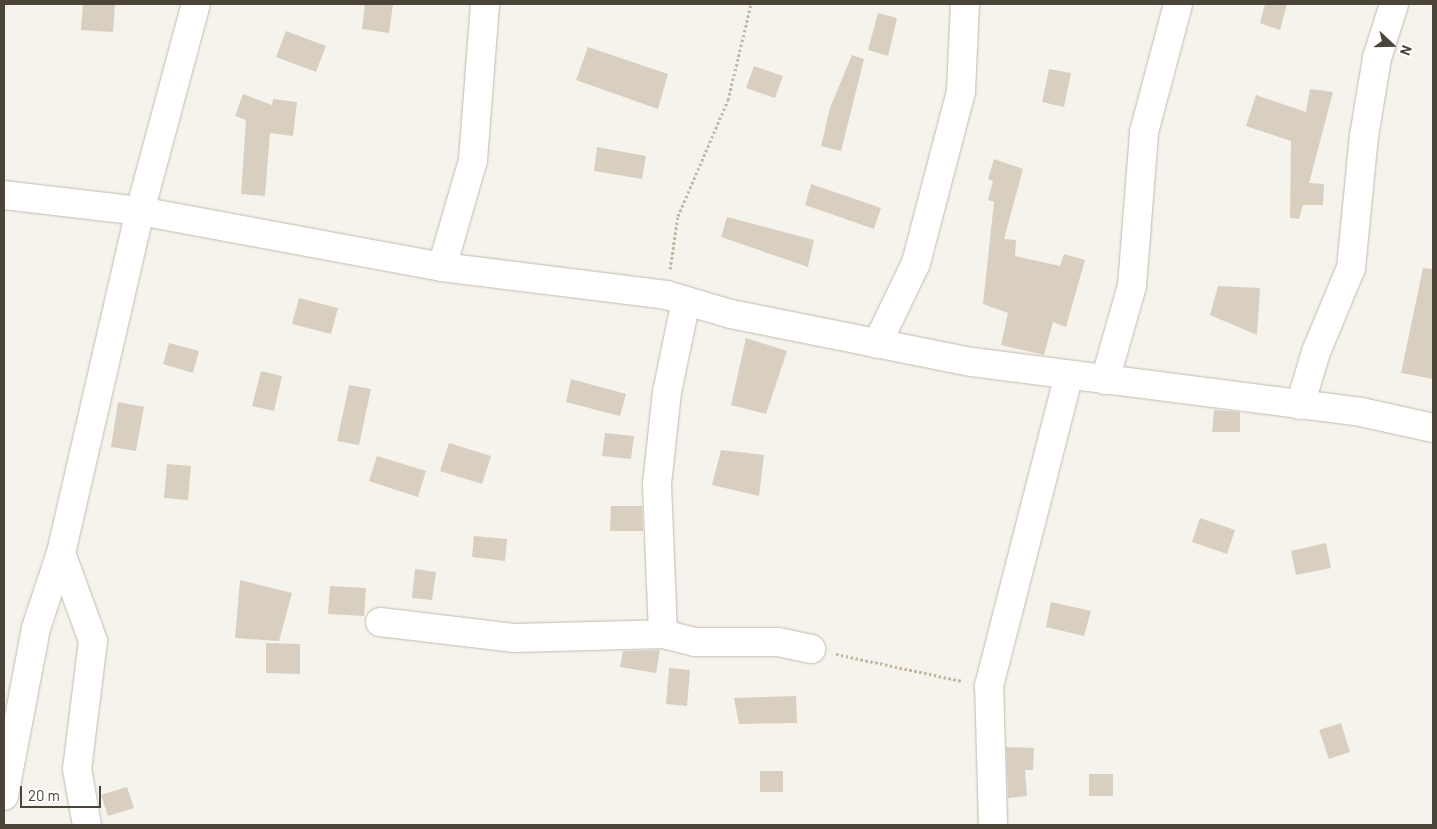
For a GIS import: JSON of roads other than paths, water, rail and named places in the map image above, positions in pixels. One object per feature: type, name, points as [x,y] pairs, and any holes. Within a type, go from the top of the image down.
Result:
[{"type":"street","points":[[4,796],[36,628],[61,554],[140,211],[196,4]]},
{"type":"street","points":[[442,267],[473,160],[485,4]]},
{"type":"street","points":[[877,344],[916,262],[958,100],[965,4]]},
{"type":"street","points":[[1105,380],[1132,286],[1144,132],[1178,4]]},
{"type":"street","points":[[1300,405],[1316,352],[1351,268],[1364,136],[1378,58],[1394,4]]},
{"type":"street","points":[[4,196],[140,211],[442,267],[676,298],[877,344],[1069,376],[1300,405],[1433,428]]},
{"type":"street","points":[[662,634],[657,484],[676,298]]},
{"type":"street","points":[[993,825],[989,686],[1069,376]]},
{"type":"street","points":[[61,554],[93,641],[77,769],[87,825]]},
{"type":"street","points":[[380,622],[515,638],[662,634],[695,642],[778,642],[811,649]]}]
